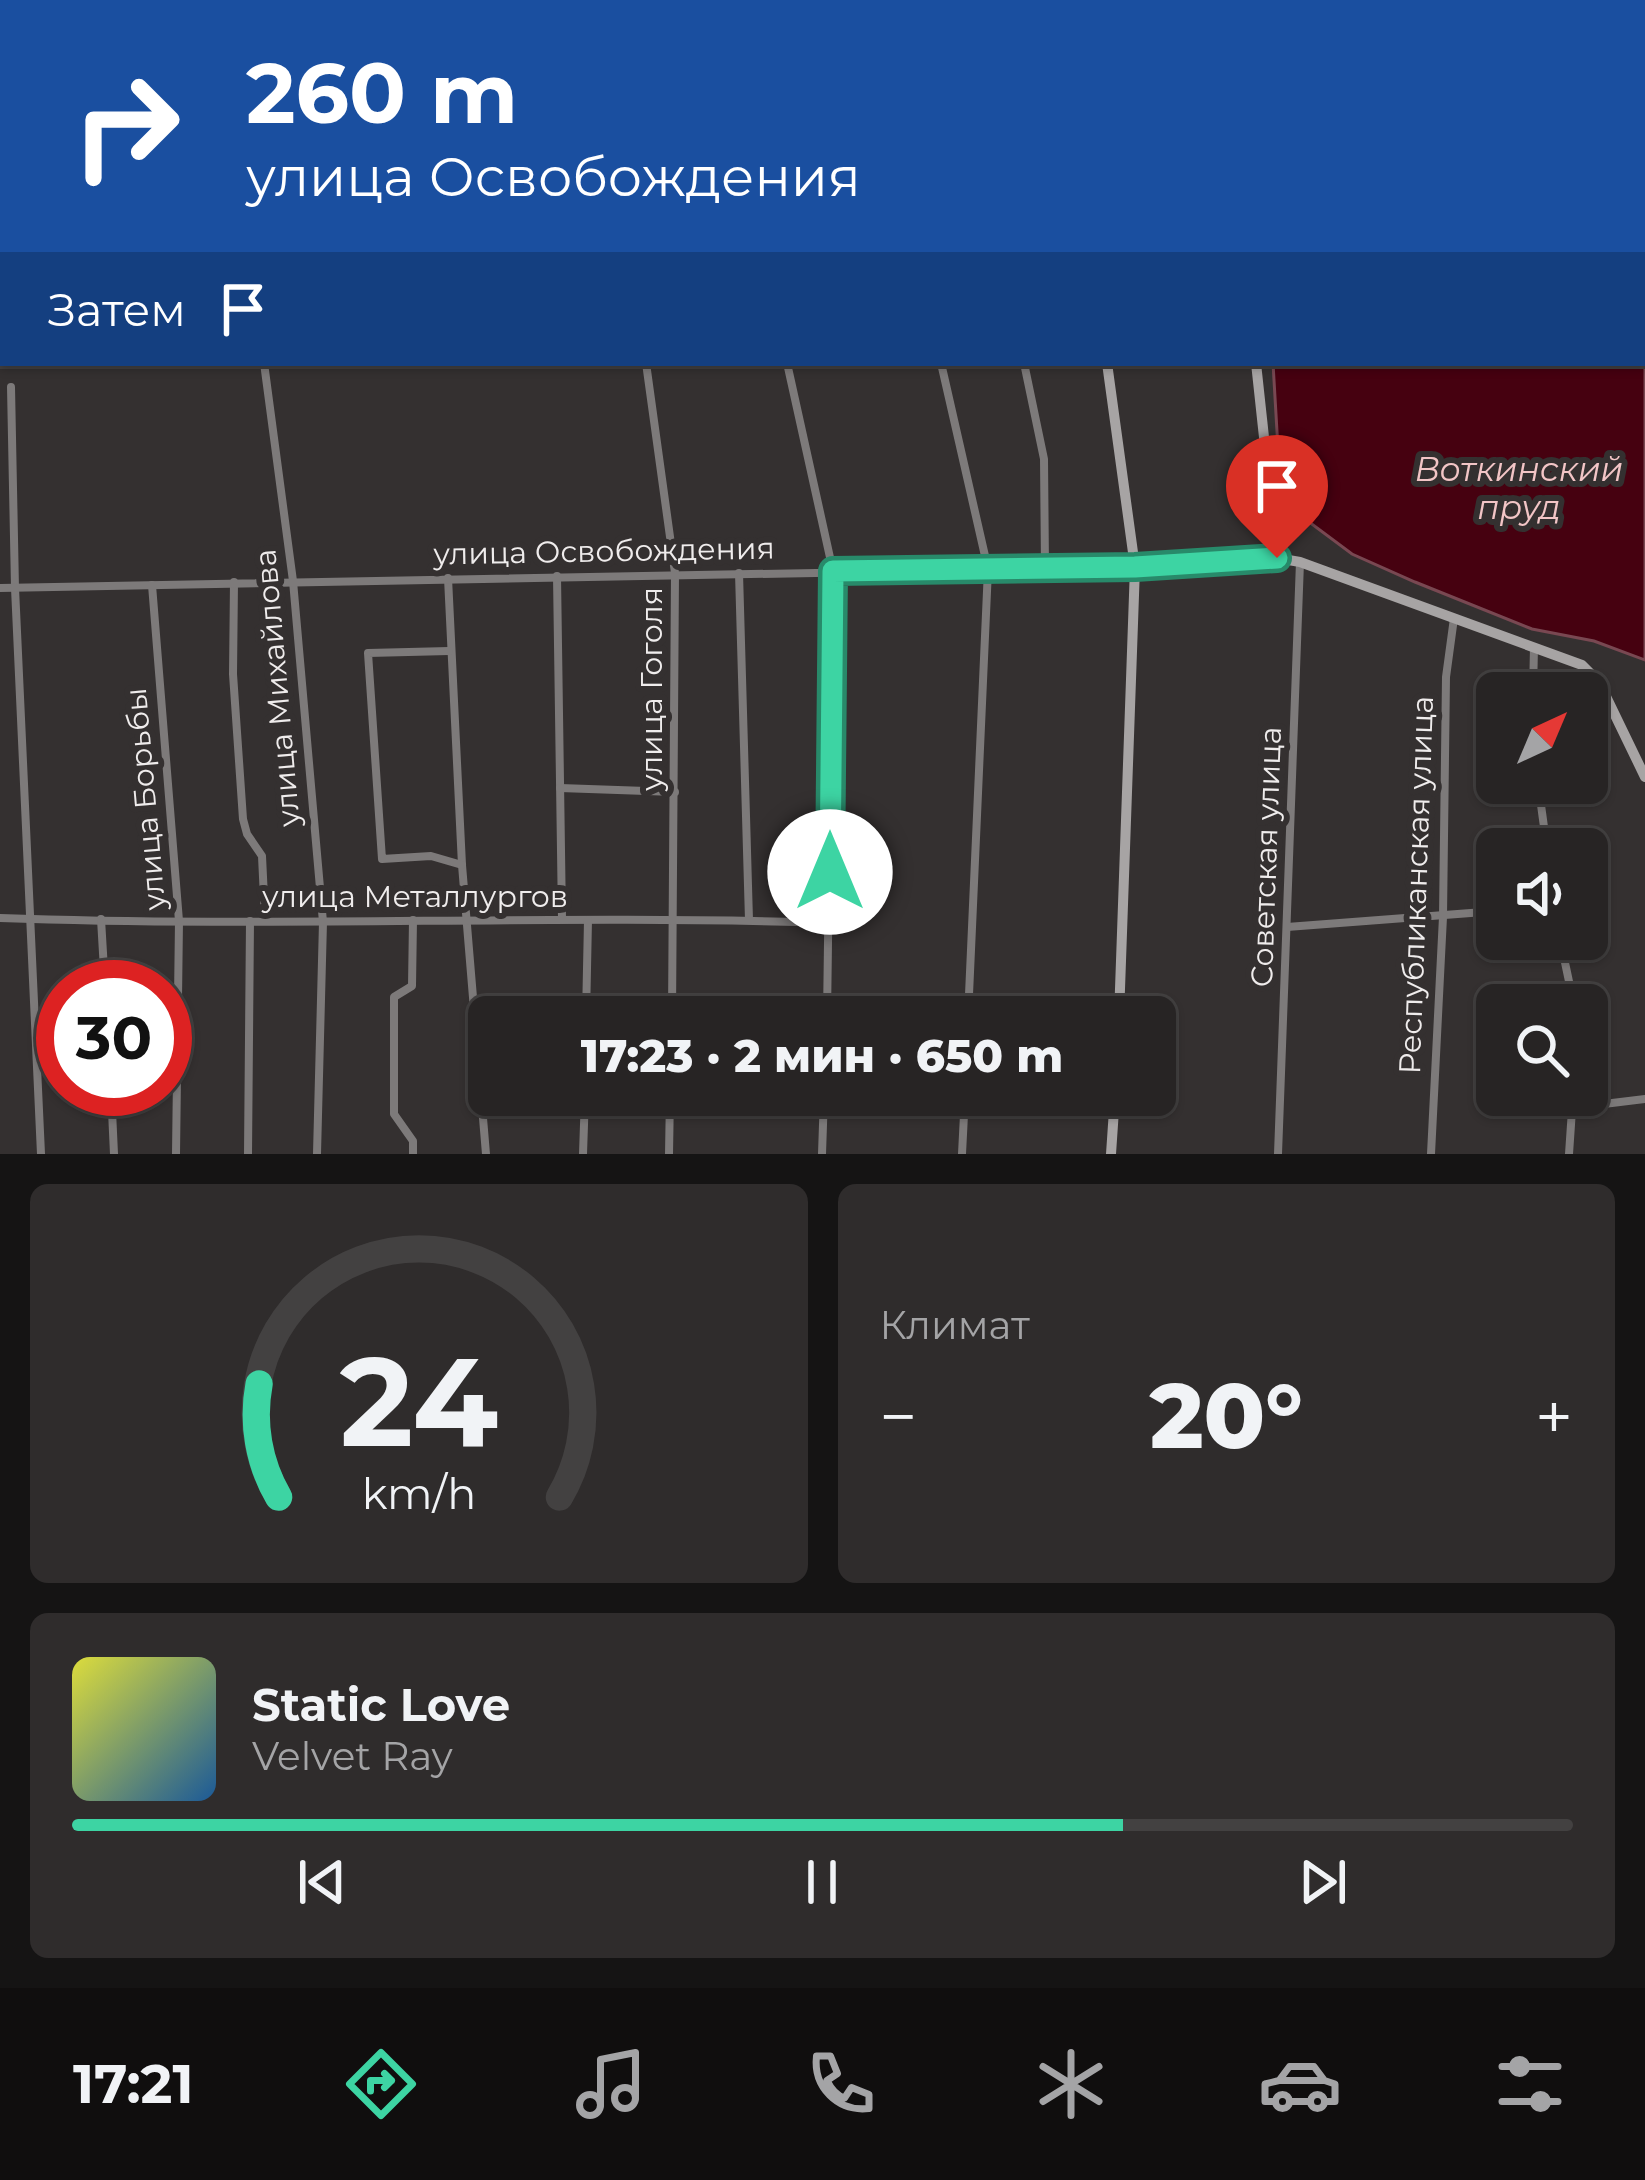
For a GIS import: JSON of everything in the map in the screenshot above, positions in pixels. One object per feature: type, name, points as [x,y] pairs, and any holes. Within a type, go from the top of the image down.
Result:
[{"type":"street","name":"улица Михайлова","points":[[264,366],[293,580],[323,922],[317,1154]]},
{"type":"street","name":"улица Гоголя","points":[[646,366],[675,573],[673,996]]},
{"type":"street","points":[[788,366],[833,571],[828,996]]},
{"type":"street","points":[[942,366],[988,569],[969,996]]},
{"type":"street","points":[[1025,366],[1044,459],[1045,568]]},
{"type":"street","points":[[1107,366],[1135,567],[1120,996]]},
{"type":"street","points":[[1256,366],[1277,558]]},
{"type":"street","points":[[11,387],[15,588],[41,1154]]},
{"type":"street","name":"улица Освобождения","points":[[0,588],[1135,567],[1277,558],[1300,562],[1582,665],[1606,697],[1645,777]]},
{"type":"street","name":"Советская улица","points":[[1278,1154],[1300,562]]},
{"type":"street","points":[[739,573],[749,920]]},
{"type":"street","points":[[557,576],[562,919]]},
{"type":"street","points":[[448,578],[462,865],[486,1154]]},
{"type":"street","points":[[234,582],[233,674],[243,819],[262,856],[265,920]]},
{"type":"street","name":"улица Борьбы","points":[[152,585],[179,921],[176,1154]]},
{"type":"street","name":"Республиканская улица","points":[[1431,1154],[1443,917],[1446,677],[1454,618]]},
{"type":"street","points":[[1533,672],[1534,647]]},
{"type":"street","points":[[449,651],[368,653],[382,859],[431,856],[462,865]]},
{"type":"street","points":[[560,788],[675,792]]},
{"type":"street","points":[[1287,927],[1476,913]]},
{"type":"street","name":"улица Металлургов","points":[[0,918],[830,923]]},
{"type":"street","points":[[101,919],[103,960]]},
{"type":"street","points":[[248,1154],[250,920]]},
{"type":"street","points":[[412,920],[412,986],[394,997],[394,1114],[413,1142],[413,1154]]},
{"type":"street","points":[[586,996],[588,920]]},
{"type":"street","points":[[1608,1104],[1645,1100]]},
{"type":"street","points":[[112,1116],[114,1154]]},
{"type":"street","points":[[583,1154],[584,1116]]},
{"type":"street","points":[[669,1154],[670,1116]]},
{"type":"street","points":[[822,1154],[823,1116]]},
{"type":"street","points":[[962,1154],[964,1116]]},
{"type":"street","points":[[1112,1154],[1113,1116]]},
{"type":"street","points":[[1569,1154],[1571,1116]]},
{"type":"water","name":"Воткинский пруд","points":[[1273,366],[1645,366],[1645,660],[1594,641],[1532,629],[1352,554],[1305,519],[1280,483]]},
{"type":"route","points":[[830,872],[833,571],[1135,567],[1277,558]]}]
